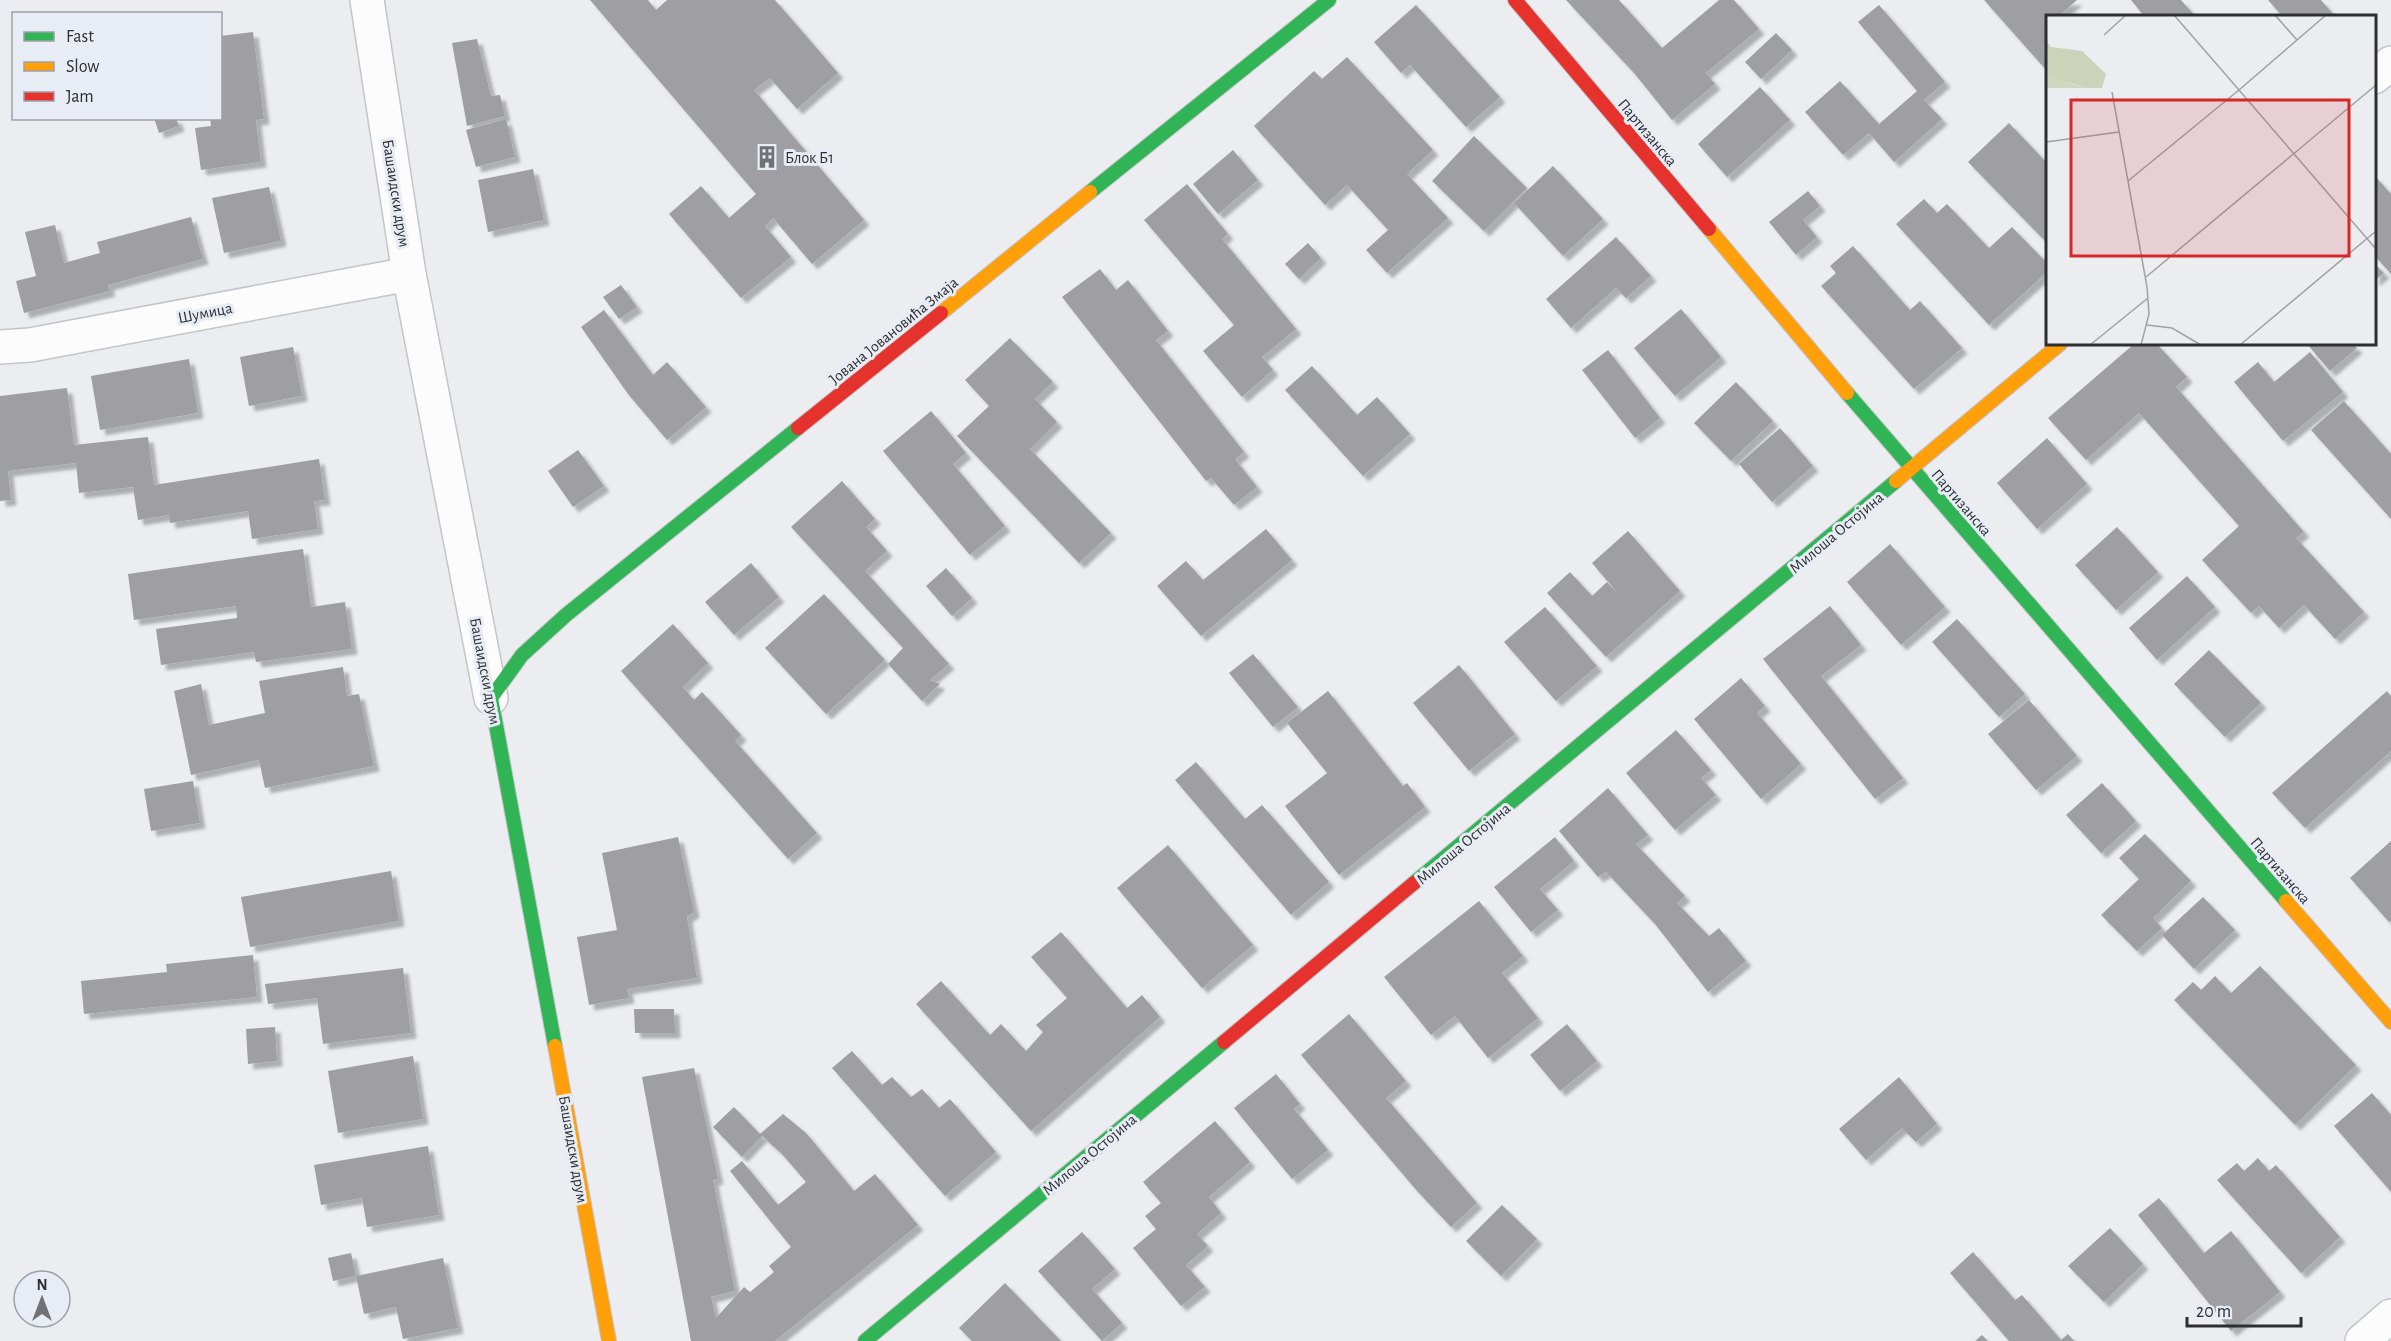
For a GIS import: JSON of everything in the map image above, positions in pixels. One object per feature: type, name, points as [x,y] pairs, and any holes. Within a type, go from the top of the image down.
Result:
[{"type":"street","name":"Башаидски друм","points":[[367,0],[409,274],[491,698],[609,1341]]},
{"type":"street","name":"Јована Јовановића Змаја","points":[[491,698],[522,655],[566,615],[1329,0]]},
{"type":"street","name":"Партизанска","points":[[1515,0],[1911,469],[2391,1022]]},
{"type":"street","points":[[2376,75],[2391,63]]},
{"type":"street","name":"Шумица","points":[[0,347],[30,345],[409,274]]},
{"type":"street","name":"Милоша Остојина","points":[[865,1341],[2059,345]]},
{"type":"street","points":[[2362,1341],[2391,1316]]},
{"type":"building","name":"Блок Б1","points":[[590,0],[648,0],[656,10],[667,0],[775,0],[838,73],[797,109],[770,78],[754,90],[864,220],[812,264],[773,218],[765,226],[791,257],[741,298],[669,214],[701,186],[729,218],[756,194]]},
{"type":"building","points":[[1566,0],[1619,0],[1662,48],[1719,0],[1734,0],[1759,29],[1706,73],[1715,84],[1672,120],[1634,73]]},
{"type":"building","points":[[1984,0],[2077,0],[2060,15],[2046,15],[2046,70]]},
{"type":"building","points":[[2131,0],[2181,0],[2194,15],[2143,15]]},
{"type":"building","points":[[2268,0],[2321,0],[2334,15],[2281,15]]},
{"type":"building","points":[[1416,5],[1500,97],[1466,127],[1410,65],[1401,73],[1374,42]]},
{"type":"building","points":[[1879,5],[1945,82],[1924,100],[1942,119],[1894,162],[1869,133],[1843,155],[1805,112],[1840,81],[1879,124],[1917,91],[1858,22]]},
{"type":"building","points":[[253,32],[264,119],[256,120],[261,162],[201,170],[195,128],[211,126],[210,120],[222,120],[222,36]]},
{"type":"building","points":[[1776,33],[1792,50],[1761,79],[1745,62]]},
{"type":"building","points":[[477,39],[491,96],[500,95],[505,116],[467,126],[452,43]]},
{"type":"building","points":[[1347,57],[1433,150],[1407,174],[1448,218],[1387,273],[1366,250],[1388,230],[1347,185],[1325,205],[1254,126],[1314,71],[1322,79]]},
{"type":"building","points":[[1760,87],[1790,120],[1727,177],[1698,144]]},
{"type":"building","points":[[506,119],[515,157],[476,167],[466,130]]},
{"type":"building","points":[[155,120],[177,120],[179,126],[159,133]]},
{"type":"building","points":[[2009,123],[2046,162],[2046,242],[1968,162]]},
{"type":"building","points":[[1474,136],[1527,188],[1484,231],[1432,181]]},
{"type":"building","points":[[1233,150],[1258,180],[1218,214],[1193,184]]},
{"type":"building","points":[[1553,166],[1603,219],[1563,256],[1514,203]]},
{"type":"building","points":[[533,169],[544,220],[488,232],[478,180]]},
{"type":"building","points":[[2376,177],[2391,194],[2391,274],[2376,257]]},
{"type":"building","points":[[1187,184],[1228,234],[1222,239],[1296,329],[1262,357],[1273,370],[1242,397],[1203,351],[1234,325],[1144,220]]},
{"type":"building","points":[[269,187],[281,241],[224,253],[212,198]]},
{"type":"building","points":[[1808,191],[1820,206],[1803,220],[1817,237],[1796,255],[1769,222]]},
{"type":"building","points":[[1924,199],[1937,213],[1947,204],[1989,248],[2012,227],[2046,262],[2046,273],[1989,325],[1896,224]]},
{"type":"building","points":[[191,217],[203,259],[108,285],[110,291],[24,313],[16,281],[36,276],[25,232],[55,225],[64,263],[100,253],[97,242]]},
{"type":"building","points":[[1616,237],[1651,276],[1626,298],[1616,288],[1571,328],[1546,299]]},
{"type":"building","points":[[1308,243],[1321,258],[1299,279],[1285,264]]},
{"type":"building","points":[[1853,246],[1910,310],[1920,301],[1962,348],[1914,389],[1821,286],[1836,273],[1830,266]]},
{"type":"building","points":[[2376,265],[2384,273],[2376,279]]},
{"type":"building","points":[[1100,269],[1116,290],[1128,280],[1168,331],[1156,340],[1244,452],[1235,459],[1257,487],[1234,505],[1211,478],[1206,481],[1062,297]]},
{"type":"building","points":[[621,285],[637,307],[619,319],[603,297]]},
{"type":"building","points":[[1681,309],[1721,357],[1675,396],[1634,348]]},
{"type":"building","points":[[604,310],[653,375],[667,362],[706,407],[667,440],[628,394],[581,327]]},
{"type":"building","points":[[1010,338],[1053,382],[1035,399],[1057,422],[1030,449],[1111,533],[1079,563],[957,436],[989,406],[965,380]]},
{"type":"building","points":[[2133,345],[2158,345],[2187,377],[2176,387],[2304,532],[2296,538],[2364,612],[2335,639],[2304,605],[2279,628],[2259,606],[2251,613],[2202,560],[2239,526],[2139,413],[2086,460],[2048,418]]},
{"type":"building","points":[[2308,345],[2354,345],[2357,348],[2330,371]]},
{"type":"building","points":[[293,347],[302,396],[249,406],[240,357]]},
{"type":"building","points":[[1608,350],[1660,418],[1635,438],[1582,370]]},
{"type":"building","points":[[2310,352],[2343,392],[2283,441],[2234,382],[2258,362],[2274,382]]},
{"type":"building","points":[[189,359],[198,413],[100,430],[91,376]]},
{"type":"building","points":[[1312,366],[1357,415],[1377,397],[1410,434],[1363,476],[1285,390]]},
{"type":"building","points":[[1736,382],[1773,421],[1731,461],[1694,423]]},
{"type":"building","points":[[67,388],[74,445],[148,437],[154,485],[319,459],[325,500],[314,501],[318,529],[252,539],[248,511],[170,523],[169,515],[138,520],[133,487],[79,493],[76,463],[8,471],[11,500],[0,501],[0,396]]},
{"type":"building","points":[[2344,401],[2391,454],[2391,519],[2311,430]]},
{"type":"building","points":[[931,411],[966,453],[953,464],[1005,526],[970,555],[883,451]]},
{"type":"building","points":[[1780,428],[1813,466],[1772,502],[1739,464]]},
{"type":"building","points":[[2047,438],[2087,484],[2037,529],[1997,483]]},
{"type":"building","points":[[578,450],[604,486],[573,507],[548,471]]},
{"type":"building","points":[[842,481],[875,519],[866,527],[887,551],[865,571],[949,664],[930,680],[940,684],[922,701],[888,664],[903,648],[791,527]]},
{"type":"building","points":[[2117,527],[2158,572],[2116,610],[2075,565]]},
{"type":"building","points":[[1266,529],[1292,560],[1201,636],[1157,586],[1186,561],[1203,580]]},
{"type":"building","points":[[1628,531],[1680,591],[1606,657],[1547,593],[1570,572],[1592,596],[1607,582],[1620,596],[1592,563]]},
{"type":"building","points":[[1890,544],[1945,607],[1901,645],[1847,582]]},
{"type":"building","points":[[303,549],[311,607],[345,602],[352,649],[256,662],[254,652],[161,665],[156,629],[237,618],[236,606],[134,620],[128,574]]},
{"type":"building","points":[[751,563],[779,597],[734,635],[705,602]]},
{"type":"building","points":[[946,568],[972,598],[952,616],[926,586]]},
{"type":"building","points":[[2187,576],[2215,607],[2157,660],[2129,628]]},
{"type":"building","points":[[824,594],[885,660],[826,714],[765,648]]},
{"type":"building","points":[[1830,606],[1861,645],[1821,676],[1903,778],[1875,799],[1763,659]]},
{"type":"building","points":[[1545,607],[1597,666],[1556,701],[1504,642]]},
{"type":"building","points":[[1957,619],[2025,694],[1999,717],[1932,642]]},
{"type":"building","points":[[673,624],[708,663],[683,687],[694,700],[702,692],[741,735],[735,741],[817,833],[788,859],[621,671]]},
{"type":"building","points":[[2209,650],[2261,703],[2225,737],[2174,684]]},
{"type":"building","points":[[1253,654],[1298,707],[1273,727],[1229,673]]},
{"type":"building","points":[[1459,665],[1515,734],[1469,771],[1413,703]]},
{"type":"building","points":[[343,667],[347,696],[359,694],[374,766],[265,788],[259,760],[191,775],[174,691],[201,684],[209,725],[265,713],[259,681]]},
{"type":"building","points":[[1741,678],[1765,706],[1757,713],[1801,764],[1761,799],[1694,719]]},
{"type":"building","points":[[1328,691],[1403,786],[1407,783],[1425,807],[1339,875],[1285,806],[1327,773],[1287,723]]},
{"type":"building","points":[[2387,691],[2391,696],[2391,751],[2305,828],[2272,793]]},
{"type":"building","points":[[2029,700],[2077,756],[2036,790],[1988,734]]},
{"type":"building","points":[[1676,730],[1711,770],[1701,778],[1716,795],[1675,830],[1626,773]]},
{"type":"building","points":[[1196,762],[1245,819],[1262,805],[1329,882],[1291,915],[1175,780]]},
{"type":"building","points":[[193,781],[200,823],[151,831],[144,789]]},
{"type":"building","points":[[2102,783],[2136,821],[2101,853],[2066,815]]},
{"type":"building","points":[[1608,788],[1648,835],[1636,844],[1685,896],[1677,903],[1709,936],[1719,928],[1746,961],[1708,992],[1655,924],[1606,872],[1598,877],[1559,831]]},
{"type":"building","points":[[2145,834],[2191,881],[2153,918],[2162,928],[2137,951],[2101,915],[2139,879],[2119,858]]},
{"type":"building","points":[[678,837],[694,912],[687,917],[697,978],[627,989],[629,998],[589,1005],[577,937],[617,930],[602,853]]},
{"type":"building","points":[[1555,837],[1574,861],[1540,889],[1558,910],[1531,932],[1494,887]]},
{"type":"building","points":[[2391,841],[2391,921],[2389,922],[2350,878]]},
{"type":"building","points":[[1168,845],[1253,945],[1202,988],[1117,888]]},
{"type":"building","points":[[391,871],[399,921],[250,947],[241,897]]},
{"type":"building","points":[[2203,897],[2235,930],[2194,969],[2162,935]]},
{"type":"building","points":[[1479,901],[1523,956],[1502,973],[1538,1018],[1488,1058],[1455,1016],[1431,1035],[1384,977]]},
{"type":"building","points":[[1061,932],[1127,1008],[1142,995],[1160,1017],[1031,1131],[916,1004],[941,981],[990,1035],[1001,1024],[1026,1051],[1043,1032],[1036,1025],[1067,998],[1031,957]]},
{"type":"building","points":[[253,955],[257,997],[84,1014],[81,981],[167,972],[166,964]]},
{"type":"building","points":[[2260,966],[2356,1065],[2295,1125],[2174,1000],[2193,982],[2201,990],[2215,976],[2231,993]]},
{"type":"building","points":[[403,968],[411,1033],[323,1044],[317,998],[268,1004],[265,984]]},
{"type":"building","points":[[634,1009],[674,1009],[675,1033],[635,1033]]},
{"type":"building","points":[[1349,1014],[1406,1081],[1386,1098],[1477,1203],[1451,1227],[1418,1192],[1301,1055]]},
{"type":"building","points":[[1567,1024],[1597,1061],[1560,1091],[1530,1055]]},
{"type":"building","points":[[275,1027],[277,1061],[248,1064],[246,1029]]},
{"type":"building","points":[[852,1051],[882,1085],[892,1077],[911,1097],[922,1089],[939,1108],[950,1099],[996,1152],[945,1196],[832,1068]]},
{"type":"building","points":[[413,1056],[423,1119],[338,1133],[328,1071]]},
{"type":"building","points":[[694,1068],[718,1179],[713,1180],[735,1291],[711,1297],[716,1318],[744,1287],[750,1292],[774,1272],[769,1266],[791,1247],[730,1171],[742,1161],[778,1205],[806,1182],[782,1154],[762,1136],[742,1157],[713,1127],[734,1107],[760,1134],[783,1114],[806,1133],[854,1191],[875,1174],[918,1225],[775,1341],[691,1341],[642,1077]]},
{"type":"building","points":[[1276,1074],[1300,1104],[1294,1109],[1328,1150],[1292,1179],[1234,1108]]},
{"type":"building","points":[[1899,1077],[1937,1124],[1916,1142],[1902,1128],[1866,1160],[1839,1129]]},
{"type":"building","points":[[2372,1093],[2391,1115],[2391,1192],[2334,1126]]},
{"type":"building","points":[[1215,1121],[1250,1162],[1209,1197],[1221,1213],[1197,1234],[1208,1246],[1186,1265],[1205,1287],[1181,1306],[1133,1248],[1156,1229],[1145,1216],[1161,1203],[1143,1182]]},
{"type":"building","points":[[428,1146],[439,1215],[367,1227],[362,1198],[321,1205],[314,1165]]},
{"type":"building","points":[[2258,1158],[2269,1171],[2276,1165],[2340,1237],[2301,1273],[2217,1180],[2237,1163],[2244,1171]]},
{"type":"building","points":[[2159,1198],[2204,1253],[2231,1231],[2280,1292],[2231,1331],[2138,1215]]},
{"type":"building","points":[[1502,1205],[1537,1239],[1501,1276],[1466,1241]]},
{"type":"building","points":[[2110,1228],[2143,1264],[2104,1302],[2068,1266]]},
{"type":"building","points":[[1082,1232],[1115,1269],[1092,1289],[1122,1323],[1102,1341],[1038,1271]]},
{"type":"building","points":[[1973,1252],[2015,1300],[2022,1295],[2061,1340],[2068,1334],[2074,1341],[2009,1341],[1950,1273]]},
{"type":"building","points":[[351,1253],[356,1276],[333,1281],[328,1258]]},
{"type":"building","points":[[443,1258],[458,1328],[403,1339],[396,1307],[364,1314],[356,1276]]},
{"type":"building","points":[[1005,1283],[1061,1341],[972,1341],[959,1328]]},
{"type":"building","points":[[1982,1335],[1988,1341],[1975,1341]]},
{"type":"traffic: fast","points":[[1090,192],[1329,0]]},
{"type":"traffic: fast","points":[[1847,393],[2286,901]]},
{"type":"traffic: fast","points":[[555,1046],[491,698],[522,655],[566,615],[798,428]]},
{"type":"traffic: fast","points":[[1414,883],[1896,481]]},
{"type":"traffic: fast","points":[[865,1341],[1224,1042]]},
{"type":"traffic: slow","points":[[941,313],[1090,192]]},
{"type":"traffic: slow","points":[[1709,229],[1847,393]]},
{"type":"traffic: slow","points":[[1896,481],[2059,345]]},
{"type":"traffic: slow","points":[[2286,901],[2391,1022]]},
{"type":"traffic: slow","points":[[555,1046],[609,1341]]},
{"type":"traffic: jam","points":[[1515,0],[1709,229]]},
{"type":"traffic: jam","points":[[798,428],[941,313]]},
{"type":"traffic: jam","points":[[1224,1042],[1414,883]]},
{"type":"place","name":"Блок Б1","points":[[767,157]]}]
